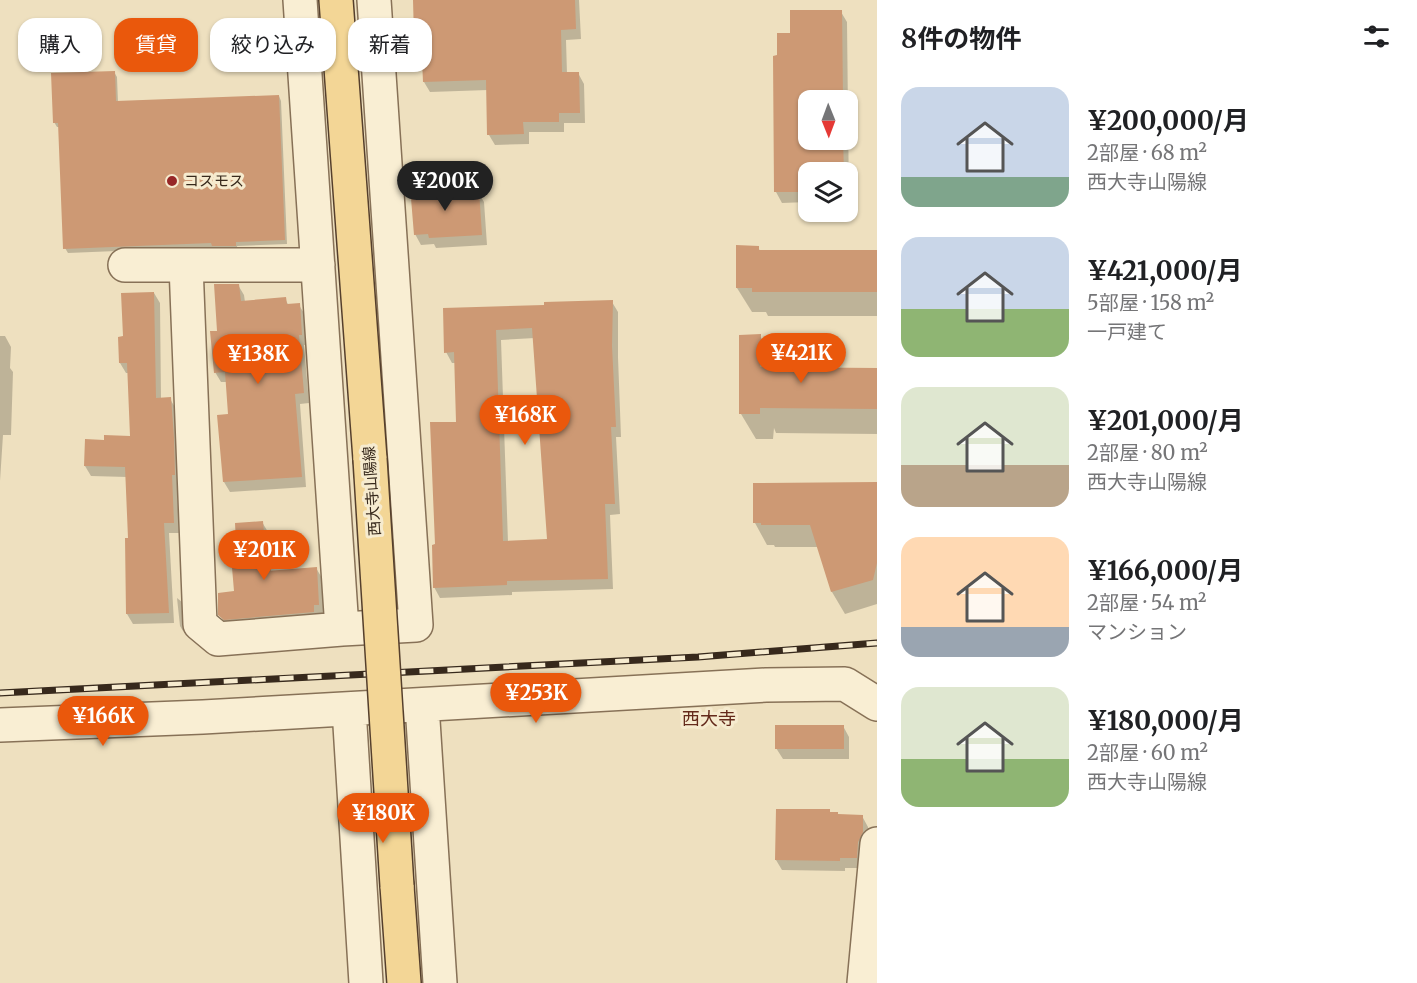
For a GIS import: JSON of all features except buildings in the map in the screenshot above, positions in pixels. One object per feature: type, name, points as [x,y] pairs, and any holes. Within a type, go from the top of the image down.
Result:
[{"type":"main road","name":"西大寺山陽線","points":[[336,0],[370,459],[404,983]]},
{"type":"street","points":[[300,0],[342,629]]},
{"type":"street","points":[[186,265],[200,624],[218,639],[416,625],[374,0]]},
{"type":"street","points":[[125,265],[318,265]]},
{"type":"street","points":[[0,725],[350,709],[766,685],[844,684],[877,704]]},
{"type":"street","points":[[422,705],[440,983]]},
{"type":"street","points":[[350,709],[366,983]]},
{"type":"street","points":[[864,983],[877,844]]},
{"type":"railway","points":[[0,693],[698,657],[877,643]]},
{"type":"place","name":"コスモス","points":[[172,181]]},
{"type":"district","name":"西大寺","points":[[709,719]]}]
